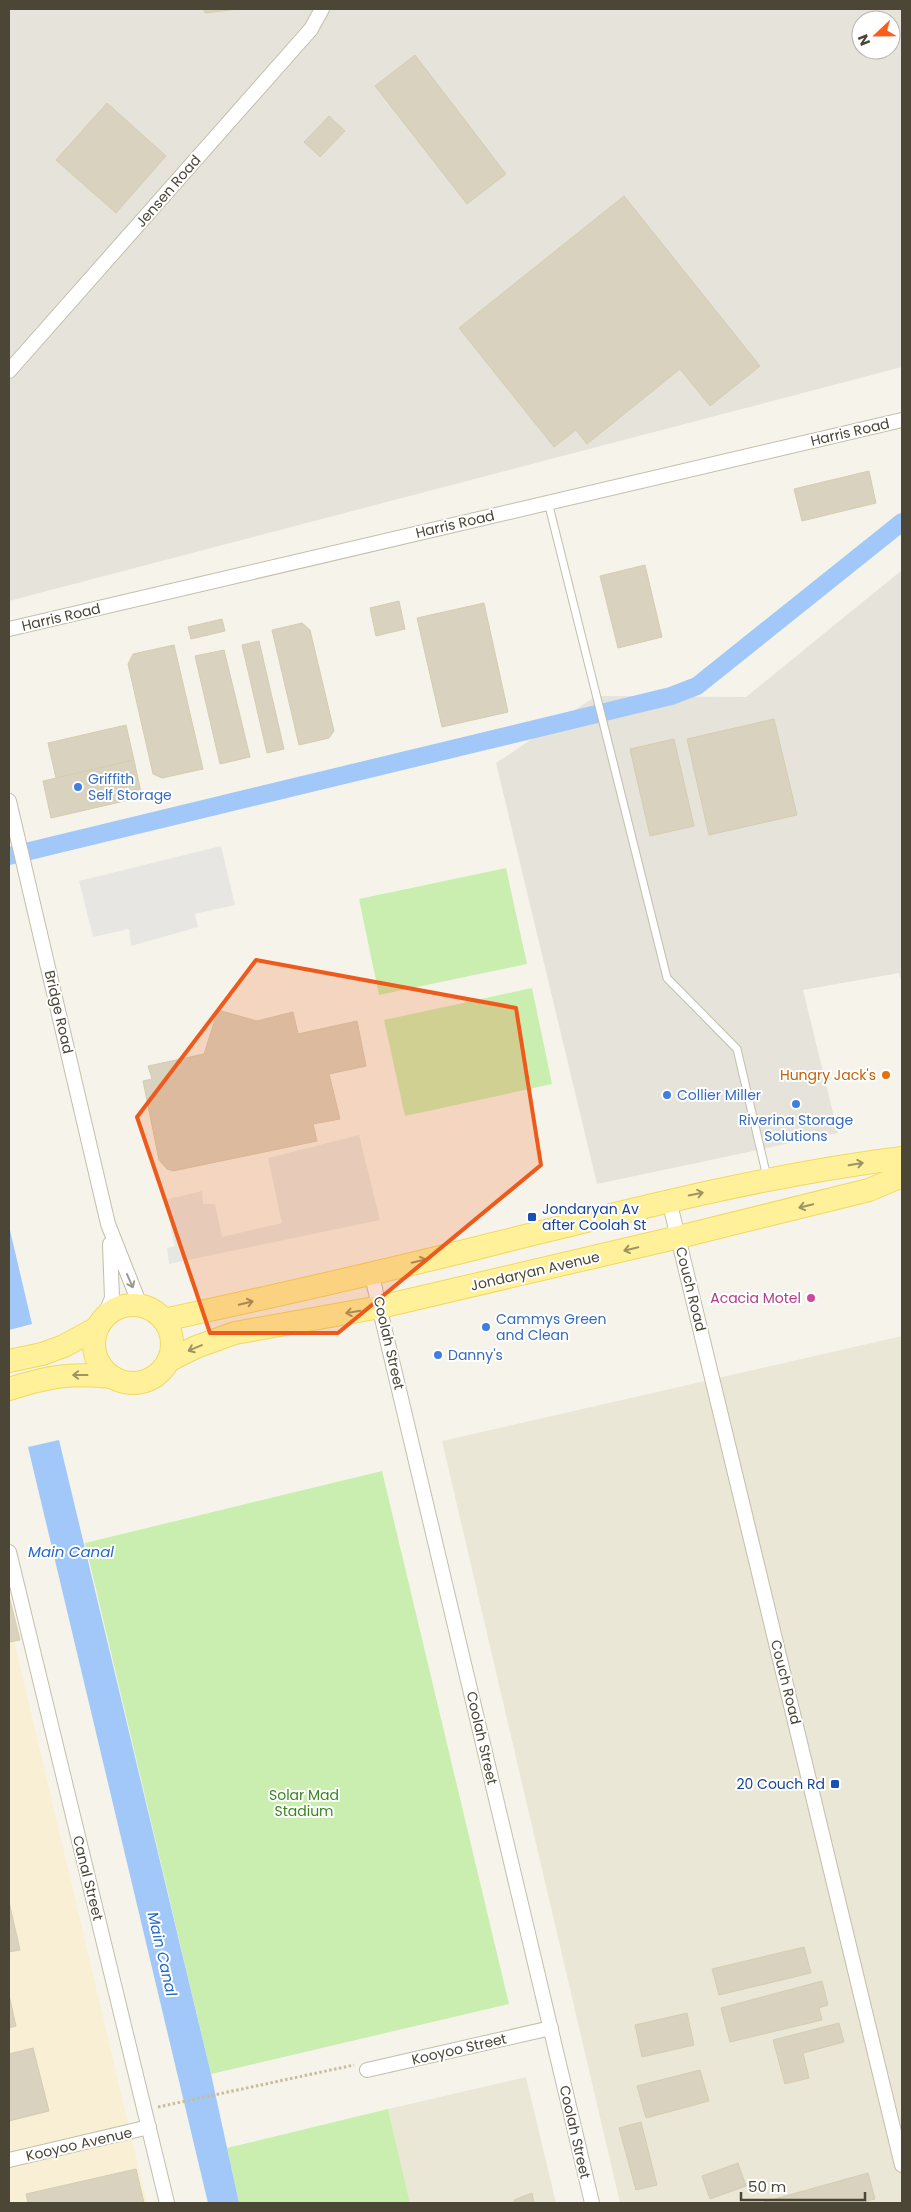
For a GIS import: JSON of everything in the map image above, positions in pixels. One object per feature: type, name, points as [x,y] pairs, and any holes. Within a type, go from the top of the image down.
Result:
[{"type":"main road","points":[[164,1320],[238,1305],[669,1200],[860,1164],[902,1158]]},
{"type":"main road","name":"Jondaryan Avenue","points":[[168,1361],[196,1347],[235,1333],[380,1307],[678,1237],[869,1190],[902,1176]]},
{"type":"main road","points":[[9,1362],[42,1354],[64,1346],[101,1323],[115,1309],[127,1305],[140,1305],[149,1308],[164,1320],[172,1340],[168,1361],[161,1372],[150,1379],[137,1383],[124,1382],[112,1377],[77,1374],[48,1377],[9,1389]]},
{"type":"main road","points":[[101,1323],[94,1350],[97,1360],[112,1377]]},
{"type":"street","name":"Jensen Road","points":[[9,371],[311,29],[322,9]]},
{"type":"street","name":"Harris Road","points":[[9,629],[902,420]]},
{"type":"street","name":"Bridge Road","points":[[9,801],[108,1224],[140,1305]]},
{"type":"street","name":"Couch Road","points":[[669,1200],[902,2165]]},
{"type":"street","name":"Bridge Road","points":[[101,1323],[112,1298],[108,1224]]},
{"type":"street","name":"Coolah Street","points":[[371,1272],[592,2203]]},
{"type":"street","name":"Canal Street","points":[[9,1552],[167,2203]]},
{"type":"street","name":"Kooyoo Street","points":[[367,2070],[551,2028]]},
{"type":"street","name":"Kooyoo Avenue","points":[[9,2160],[149,2127]]},
{"type":"lane","points":[[548,502],[668,978],[737,1049],[767,1181]]},
{"type":"path","points":[[175,2103],[354,2065],[367,2070]]},
{"type":"highlighted area","points":[[256,960],[516,1008],[541,1165],[338,1333],[210,1333],[137,1117]]},
{"type":"shaded area","points":[[9,9],[902,9],[902,367],[9,601]]},
{"type":"shaded area","points":[[902,570],[902,985],[899,973],[803,990],[838,1133],[597,1184],[496,763],[596,696],[746,697]]},
{"type":"shaded area","points":[[221,846],[235,905],[195,914],[198,927],[131,946],[129,929],[93,937],[79,881]]},
{"type":"shaded area","points":[[359,1135],[380,1220],[169,1264],[167,1248],[175,1246],[165,1200],[202,1191],[203,1204],[215,1204],[222,1237],[282,1223],[268,1158]]},
{"type":"shaded area","points":[[902,1336],[902,2203],[620,2203],[442,1441]]},
{"type":"shaded area","points":[[9,1619],[147,2203],[9,2203]]},
{"type":"shaded area","points":[[526,2077],[556,2203],[410,2203],[388,2109]]},
{"type":"green space","points":[[506,868],[527,964],[379,995],[359,899]]},
{"type":"green space","points":[[532,988],[552,1084],[405,1116],[384,1020]]},
{"type":"green space","name":"Solar Mad Stadium","points":[[382,1471],[509,2004],[211,2074],[85,1543]]},
{"type":"green space","points":[[388,2109],[410,2203],[239,2203],[227,2148]]},
{"type":"water","points":[[9,1226],[32,1324],[9,1330]]},
{"type":"water","name":"Main Canal","points":[[59,1440],[211,2074],[239,2203],[208,2203],[28,1447]]},
{"type":"building","points":[[204,9],[238,9],[205,13]]},
{"type":"building","points":[[415,55],[506,174],[467,204],[375,86]]},
{"type":"building","points":[[107,103],[166,156],[116,213],[56,160]]},
{"type":"building","points":[[329,116],[345,131],[320,157],[304,142]]},
{"type":"building","points":[[624,196],[760,366],[710,406],[680,369],[587,444],[576,430],[554,447],[459,328]]},
{"type":"building","points":[[869,471],[876,503],[802,521],[794,489]]},
{"type":"building","points":[[645,565],[662,637],[618,648],[600,576]]},
{"type":"building","points":[[399,601],[405,629],[376,636],[370,608]]},
{"type":"building","points":[[484,603],[508,712],[442,727],[417,618]]},
{"type":"building","points":[[222,619],[225,631],[191,639],[188,627]]},
{"type":"building","points":[[302,623],[310,630],[334,731],[329,738],[299,745],[272,630]]},
{"type":"building","points":[[259,641],[284,749],[267,753],[242,645]]},
{"type":"building","points":[[174,645],[203,769],[162,778],[153,774],[128,664],[133,654]]},
{"type":"building","points":[[224,650],[250,757],[220,764],[195,656]]},
{"type":"building","points":[[774,719],[797,815],[709,835],[687,739]]},
{"type":"building","points":[[126,725],[134,760],[56,778],[48,743]]},
{"type":"building","points":[[674,739],[694,826],[650,836],[630,749]]},
{"type":"building","points":[[134,760],[142,797],[51,818],[43,781]]},
{"type":"building","points":[[218,1010],[257,1021],[293,1012],[298,1034],[357,1021],[366,1066],[329,1074],[340,1119],[313,1124],[317,1141],[173,1171],[167,1169],[159,1160],[143,1081],[152,1079],[148,1066],[204,1054]]},
{"type":"building","points":[[9,1596],[20,1640],[9,1642]]},
{"type":"building","points":[[9,1902],[20,1950],[9,1952]]},
{"type":"building","points":[[804,1947],[811,1973],[719,1995],[712,1969]]},
{"type":"building","points":[[822,1981],[828,2005],[819,2008],[822,2020],[730,2042],[721,2008]]},
{"type":"building","points":[[9,1995],[16,2026],[9,2028]]},
{"type":"building","points":[[687,2013],[694,2045],[642,2057],[635,2025]]},
{"type":"building","points":[[839,2023],[844,2042],[803,2053],[809,2078],[785,2084],[773,2040]]},
{"type":"building","points":[[33,2048],[49,2111],[9,2121],[9,2054]]},
{"type":"building","points":[[700,2070],[709,2101],[646,2118],[637,2086]]},
{"type":"building","points":[[641,2122],[657,2185],[636,2190],[619,2128]]},
{"type":"building","points":[[738,2163],[746,2186],[710,2199],[702,2176]]},
{"type":"building","points":[[136,2169],[144,2203],[28,2203],[26,2194]]},
{"type":"building","points":[[868,2173],[875,2199],[867,2201],[867,2203],[764,2203],[764,2202]]},
{"type":"building","points":[[532,2193],[534,2203],[515,2203],[514,2200]]},
{"type":"waterway","points":[[9,856],[671,696],[697,686],[902,522]]},
{"type":"place","name":"Griffith Self Storage","points":[[78,787]]},
{"type":"place","name":"Hungry Jack's","points":[[886,1075]]},
{"type":"place","name":"Collier Miller","points":[[667,1095]]},
{"type":"place","name":"Riverina Storage Solutions","points":[[796,1104]]},
{"type":"place","name":"Jondaryan Av after Coolah St","points":[[532,1217]]},
{"type":"place","name":"Acacia Motel","points":[[811,1298]]},
{"type":"place","name":"Cammys Green and Clean","points":[[486,1327]]},
{"type":"place","name":"Danny's","points":[[438,1355]]},
{"type":"place","name":"20 Couch Rd","points":[[835,1784]]}]
